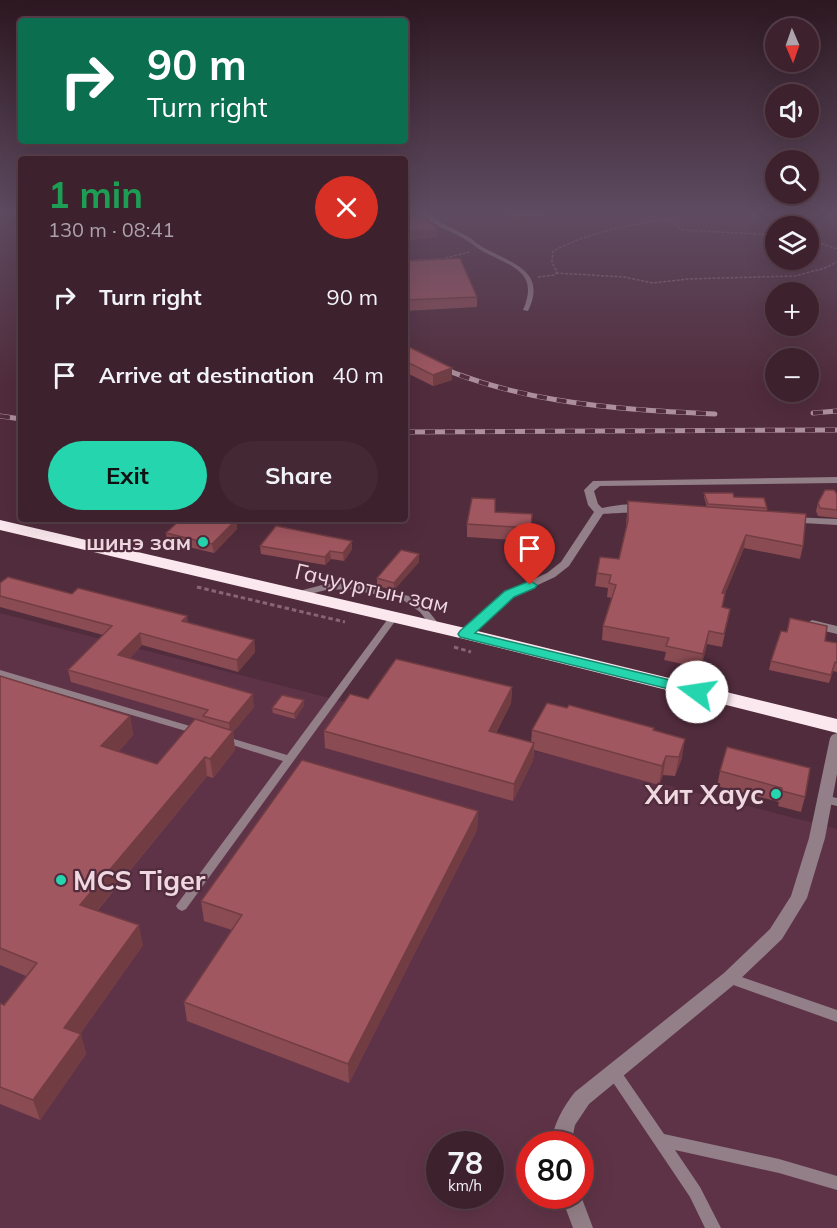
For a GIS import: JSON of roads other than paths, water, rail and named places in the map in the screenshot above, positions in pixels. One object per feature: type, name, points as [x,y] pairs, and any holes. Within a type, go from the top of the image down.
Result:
[{"type":"highway","name":"Гачууртын зам","points":[[0,525],[437,628],[459,641],[837,726]]},
{"type":"street","points":[[656,510],[625,508],[600,511],[593,505],[589,490],[597,483],[837,480]]},
{"type":"street","points":[[459,641],[510,594],[551,576],[565,564],[600,511]]},
{"type":"street","points":[[774,519],[837,522]]},
{"type":"street","points":[[797,621],[837,630]]},
{"type":"street","points":[[562,1131],[569,1114],[582,1098],[730,978],[776,934],[799,898],[831,801],[837,738]]},
{"type":"street","points":[[575,1209],[582,1228]]},
{"type":"lane","points":[[519,271],[528,279],[532,296],[526,310]]},
{"type":"lane","points":[[295,595],[326,587],[349,586],[406,598],[423,610],[437,628]]},
{"type":"lane","points":[[182,906],[393,618]]},
{"type":"lane","points":[[0,673],[290,759]]},
{"type":"lane","points":[[730,978],[837,1016]]},
{"type":"lane","points":[[613,1071],[695,1192],[713,1228]]},
{"type":"lane","points":[[660,1140],[779,1166],[837,1183]]},
{"type":"railway","points":[[408,352],[479,382],[556,400],[635,409],[715,414]]},
{"type":"railway","points":[[813,413],[837,411]]},
{"type":"railway","points":[[0,416],[18,419]]},
{"type":"railway","points":[[408,432],[837,430]]},
{"type":"place","name":"шинэ зам","points":[[203,542]]},
{"type":"place","name":"Хит Хаус","points":[[776,794]]},
{"type":"place","name":"MCS Tiger","points":[[61,880]]}]
